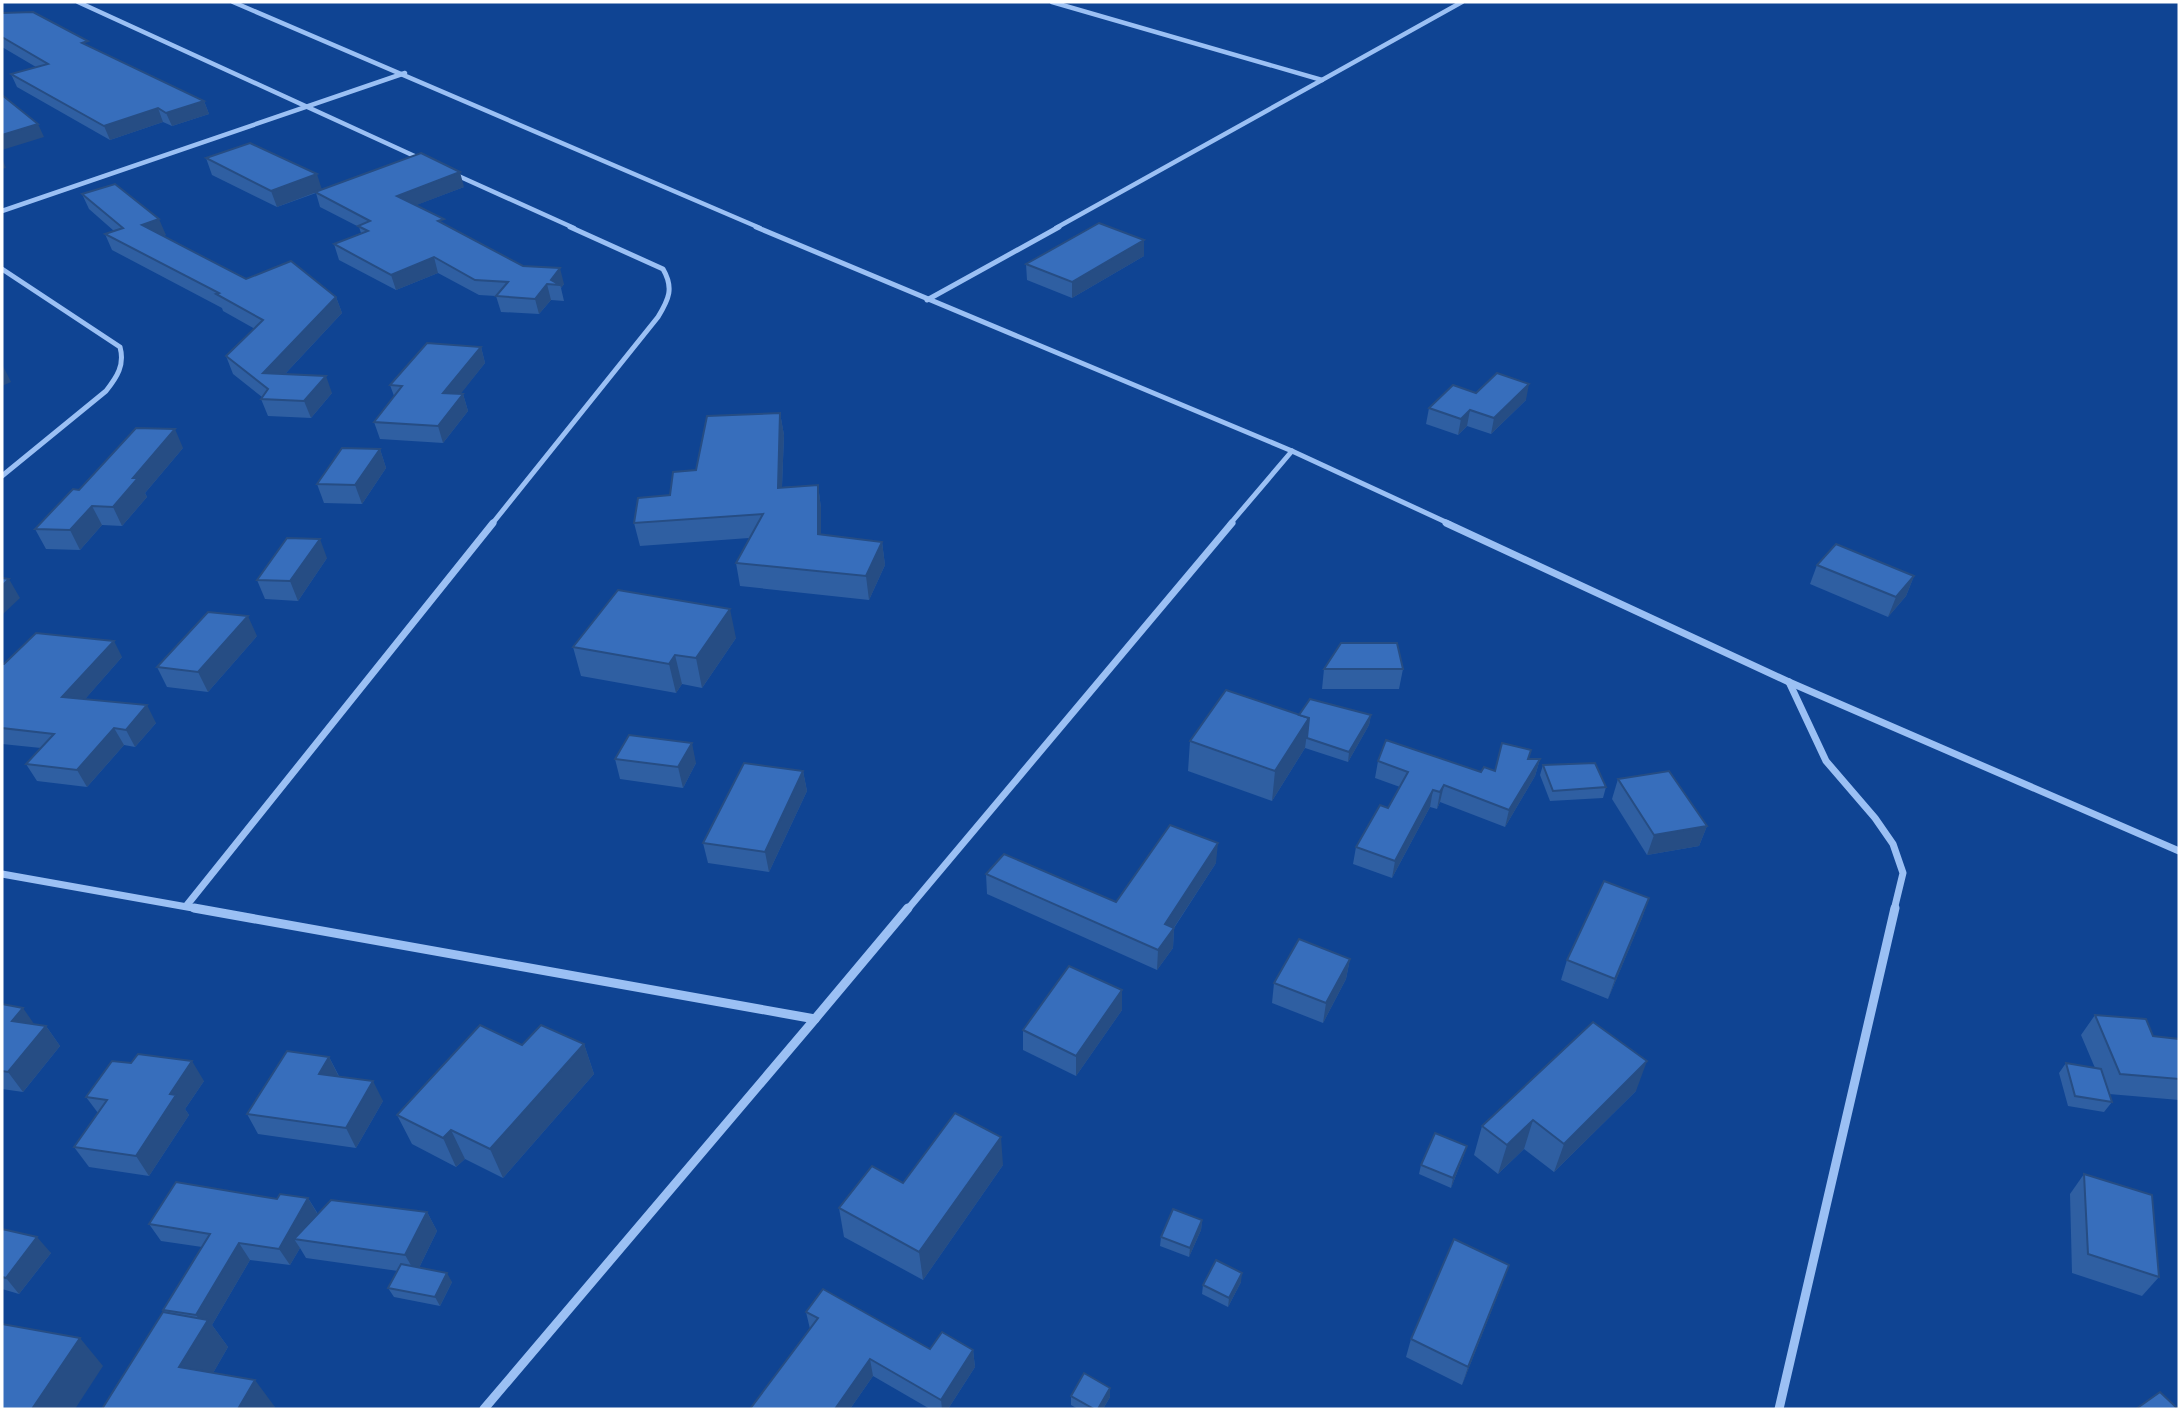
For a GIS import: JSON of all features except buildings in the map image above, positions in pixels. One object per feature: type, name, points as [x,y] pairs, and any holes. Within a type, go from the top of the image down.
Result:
[{"type":"street","points":[[78,2],[434,165]]},
{"type":"street","points":[[233,2],[927,300],[1292,450],[1789,682],[2179,851]]},
{"type":"street","points":[[1052,2],[1322,80]]},
{"type":"street","points":[[927,300],[1462,2]]},
{"type":"street","points":[[2,211],[405,74]]},
{"type":"street","points":[[187,905],[658,317],[670,298],[672,282],[663,269],[447,171]]},
{"type":"street","points":[[2,269],[120,347],[124,359],[119,374],[106,391],[2,476]]},
{"type":"street","points":[[484,1409],[1292,450]]},
{"type":"street","points":[[1779,1409],[1903,873],[1901,858],[1871,812],[1832,769],[1789,682]]},
{"type":"street","points":[[2,874],[815,1019]]}]
